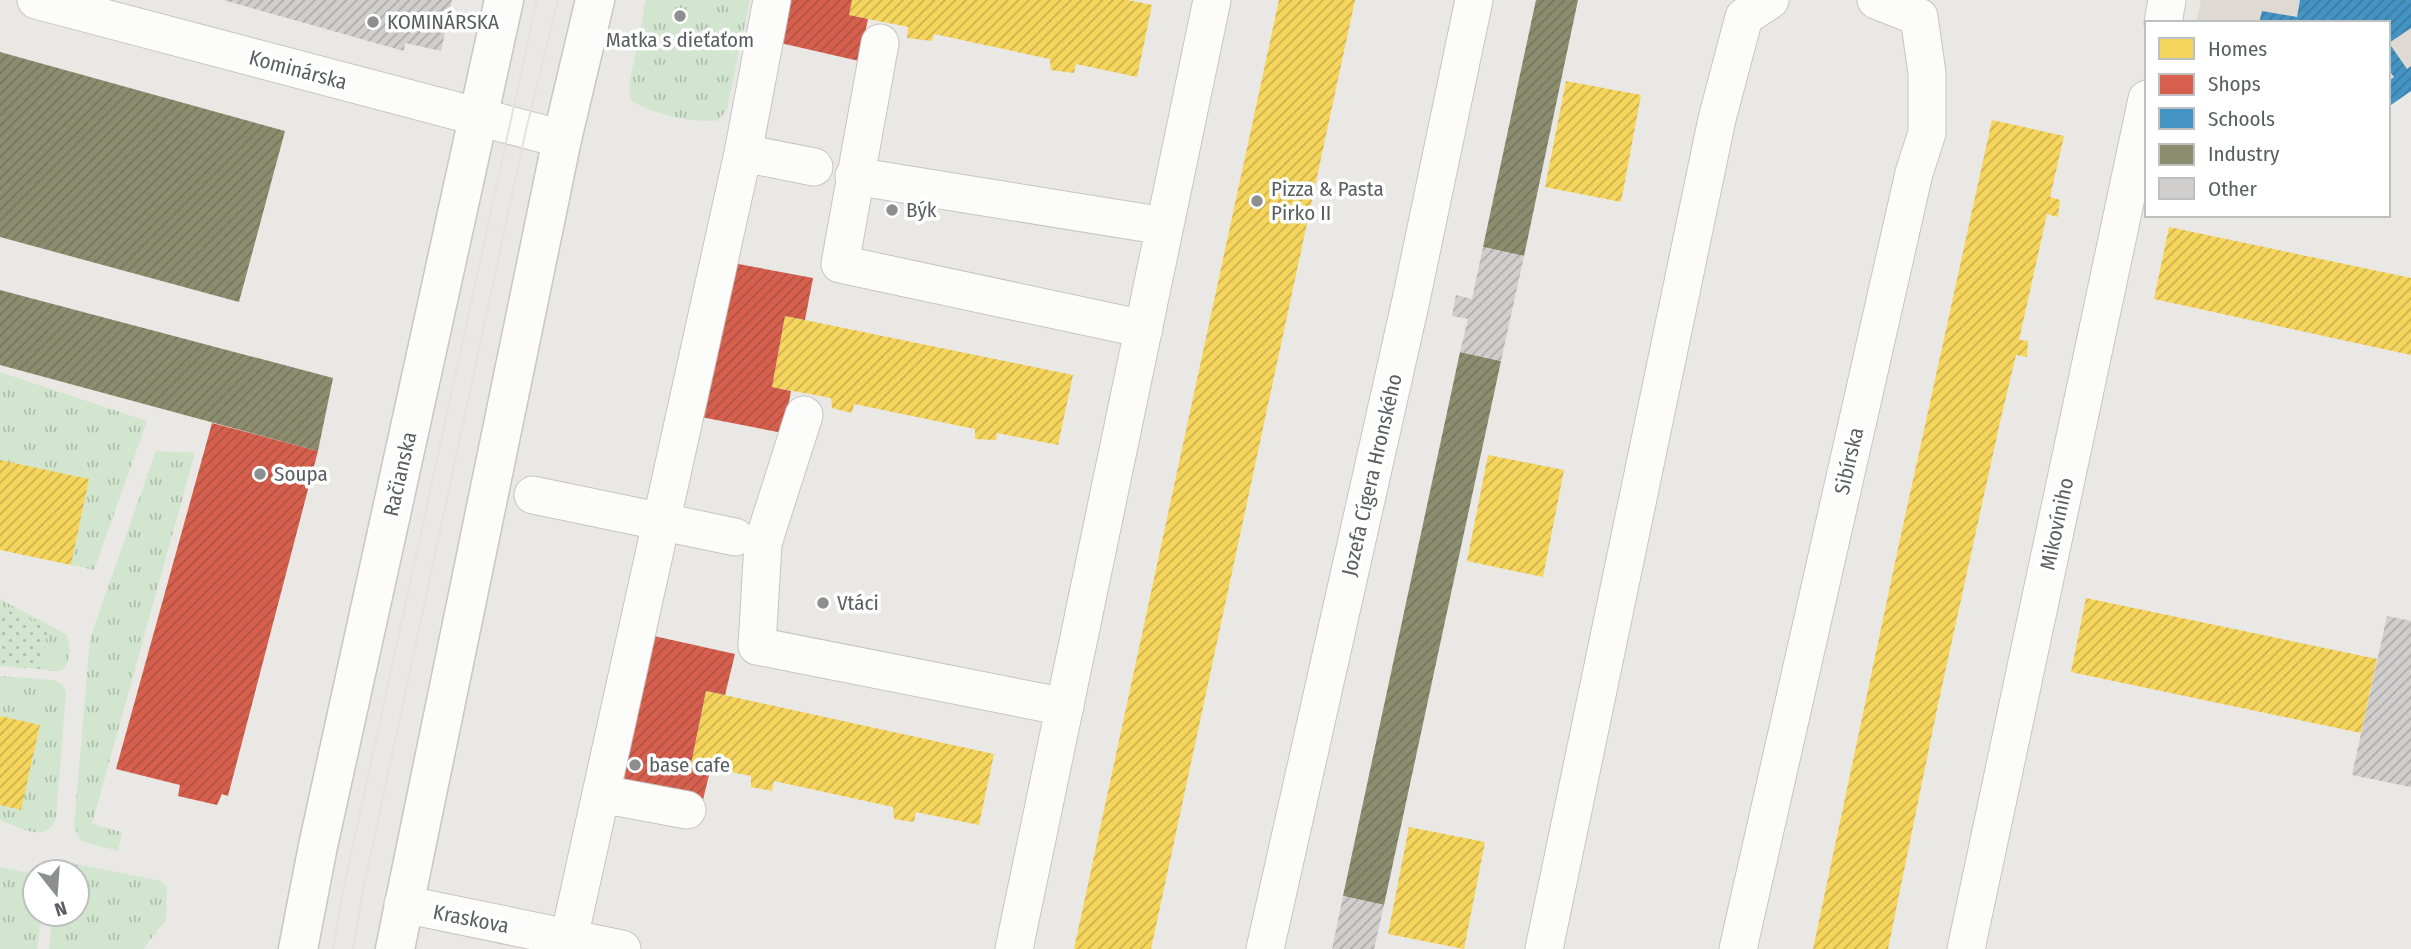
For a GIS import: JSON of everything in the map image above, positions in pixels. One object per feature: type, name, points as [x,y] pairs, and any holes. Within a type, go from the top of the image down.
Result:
[{"type":"main road","name":"Račianska","points":[[298,949],[505,0]]},
{"type":"main road","points":[[395,949],[562,139],[595,0]]},
{"type":"street","name":"Kominárska","points":[[36,0],[562,139]]},
{"type":"street","points":[[569,938],[743,153],[772,0]]},
{"type":"street","points":[[1014,949],[1212,0]]},
{"type":"street","name":"Jozefa Cígera Hronského","points":[[1265,949],[1411,300],[1474,0]]},
{"type":"street","points":[[1545,949],[1717,119],[1744,18],[1770,0]]},
{"type":"street","name":"Sibírska","points":[[1738,949],[1914,173],[1927,133],[1927,73],[1919,17],[1877,0]]},
{"type":"street","points":[[2163,21],[2167,0]]},
{"type":"street","points":[[880,43],[840,264],[1144,329]]},
{"type":"street","name":"Mikovíniho","points":[[1966,949],[2145,108]]},
{"type":"street","points":[[743,153],[814,167]]},
{"type":"street","points":[[854,176],[1164,226]]},
{"type":"street","points":[[804,415],[763,543],[757,646],[1065,707]]},
{"type":"street","points":[[533,495],[735,537]]},
{"type":"street","points":[[601,794],[687,810]]},
{"type":"street","name":"Kraskova","points":[[403,904],[622,949]]},
{"type":"shaded area","points":[[2201,0],[2411,0],[2411,91],[2390,106],[2390,21],[2196,21]]},
{"type":"green space","points":[[646,0],[750,0],[727,109],[719,120],[698,121],[674,117],[649,110],[631,100],[629,86]]},
{"type":"green space","points":[[0,372],[147,421],[94,570],[71,565],[89,479],[0,460]]},
{"type":"green space","points":[[156,451],[195,453],[92,824],[122,832],[118,851],[81,841],[74,827],[90,638]]},
{"type":"green space","points":[[0,599],[66,634],[69,654],[63,669],[41,669],[48,627],[0,607]]},
{"type":"green space","points":[[0,607],[48,627],[41,669],[0,666]]},
{"type":"green space","points":[[0,676],[53,680],[61,683],[66,694],[56,818],[46,831],[32,832],[0,820],[0,805],[21,810],[40,725],[0,716]]},
{"type":"green space","points":[[0,867],[21,871],[21,928],[40,928],[37,949],[0,949]]},
{"type":"green space","points":[[91,867],[161,881],[167,887],[166,920],[143,949],[49,949],[51,928],[91,928]]},
{"type":"building: Homes","points":[[852,0],[1128,0],[1152,5],[1137,77],[1076,64],[1074,73],[1051,70],[1050,59],[934,34],[932,41],[907,38],[908,27],[849,15]]},
{"type":"building: Homes","points":[[1279,0],[1355,0],[1151,949],[1074,949]]},
{"type":"building: Homes","points":[[1566,81],[1641,95],[1621,202],[1545,187]]},
{"type":"building: Homes","points":[[1992,120],[2064,136],[2050,197],[2060,200],[2058,217],[2047,214],[2019,340],[2028,341],[2027,357],[2016,355],[2000,422],[1888,949],[1813,949],[1899,544]]},
{"type":"building: Homes","points":[[2169,227],[2411,278],[2411,355],[2154,299]]},
{"type":"building: Homes","points":[[785,316],[1073,375],[1058,445],[997,433],[996,440],[975,439],[975,429],[854,404],[852,413],[832,408],[831,398],[772,387]]},
{"type":"building: Homes","points":[[1488,455],[1564,470],[1543,577],[1467,561]]},
{"type":"building: Homes","points":[[0,460],[89,479],[71,565],[0,550]]},
{"type":"building: Homes","points":[[2086,598],[2377,659],[2361,733],[2071,672]]},
{"type":"building: Homes","points":[[706,691],[994,754],[979,825],[916,812],[914,822],[894,819],[893,807],[774,781],[772,791],[751,787],[751,776],[691,764]]},
{"type":"building: Homes","points":[[0,716],[40,725],[21,810],[0,805]]},
{"type":"building: Homes","points":[[1409,827],[1485,842],[1464,949],[1388,934]]},
{"type":"building: Shops","points":[[785,0],[852,0],[849,15],[868,19],[859,61],[776,42]]},
{"type":"building: Shops","points":[[733,263],[813,278],[805,320],[785,316],[772,387],[791,391],[783,433],[701,417]]},
{"type":"building: Shops","points":[[212,423],[318,451],[228,796],[222,794],[217,805],[178,796],[180,785],[116,769]]},
{"type":"building: Shops","points":[[654,636],[735,654],[725,695],[706,691],[691,764],[711,767],[701,808],[620,792]]},
{"type":"building: Schools","points":[[2300,0],[2411,0],[2411,28],[2390,42],[2390,21],[2260,21],[2262,11],[2297,17]]},
{"type":"building: Schools","points":[[2390,44],[2407,69],[2411,66],[2411,91],[2390,106],[2390,80],[2394,77],[2390,72]]},
{"type":"building: Industry","points":[[1536,0],[1578,0],[1524,256],[1483,247]]},
{"type":"building: Industry","points":[[0,52],[285,131],[239,302],[0,237]]},
{"type":"building: Industry","points":[[0,290],[333,378],[318,451],[0,365]]},
{"type":"building: Industry","points":[[1460,352],[1501,361],[1384,905],[1343,896]]},
{"type":"building: Other","name":"KOMINÁRSKA","points":[[223,0],[452,0],[441,51],[405,43],[404,51]]},
{"type":"building: Other","points":[[1483,247],[1524,256],[1501,361],[1460,352],[1468,319],[1452,316],[1456,295],[1472,299]]},
{"type":"building: Other","points":[[2387,616],[2411,621],[2411,787],[2352,775]]},
{"type":"building: Other","points":[[1343,896],[1384,905],[1374,949],[1332,949]]},
{"type":"tram line","points":[[333,949],[343,891],[537,0]]},
{"type":"tram line","points":[[353,949],[362,895],[526,130],[558,0]]},
{"type":"place","name":"Matka s dieťaťom","points":[[680,16]]},
{"type":"place","name":"KOMINÁRSKA","points":[[373,22]]},
{"type":"place","name":"Pizza & Pasta Pirko II","points":[[1257,201]]},
{"type":"place","name":"Býk","points":[[892,210]]},
{"type":"place","name":"Soupa","points":[[260,474]]},
{"type":"place","name":"Vtáci","points":[[823,603]]},
{"type":"place","name":"base cafe","points":[[635,765]]}]
